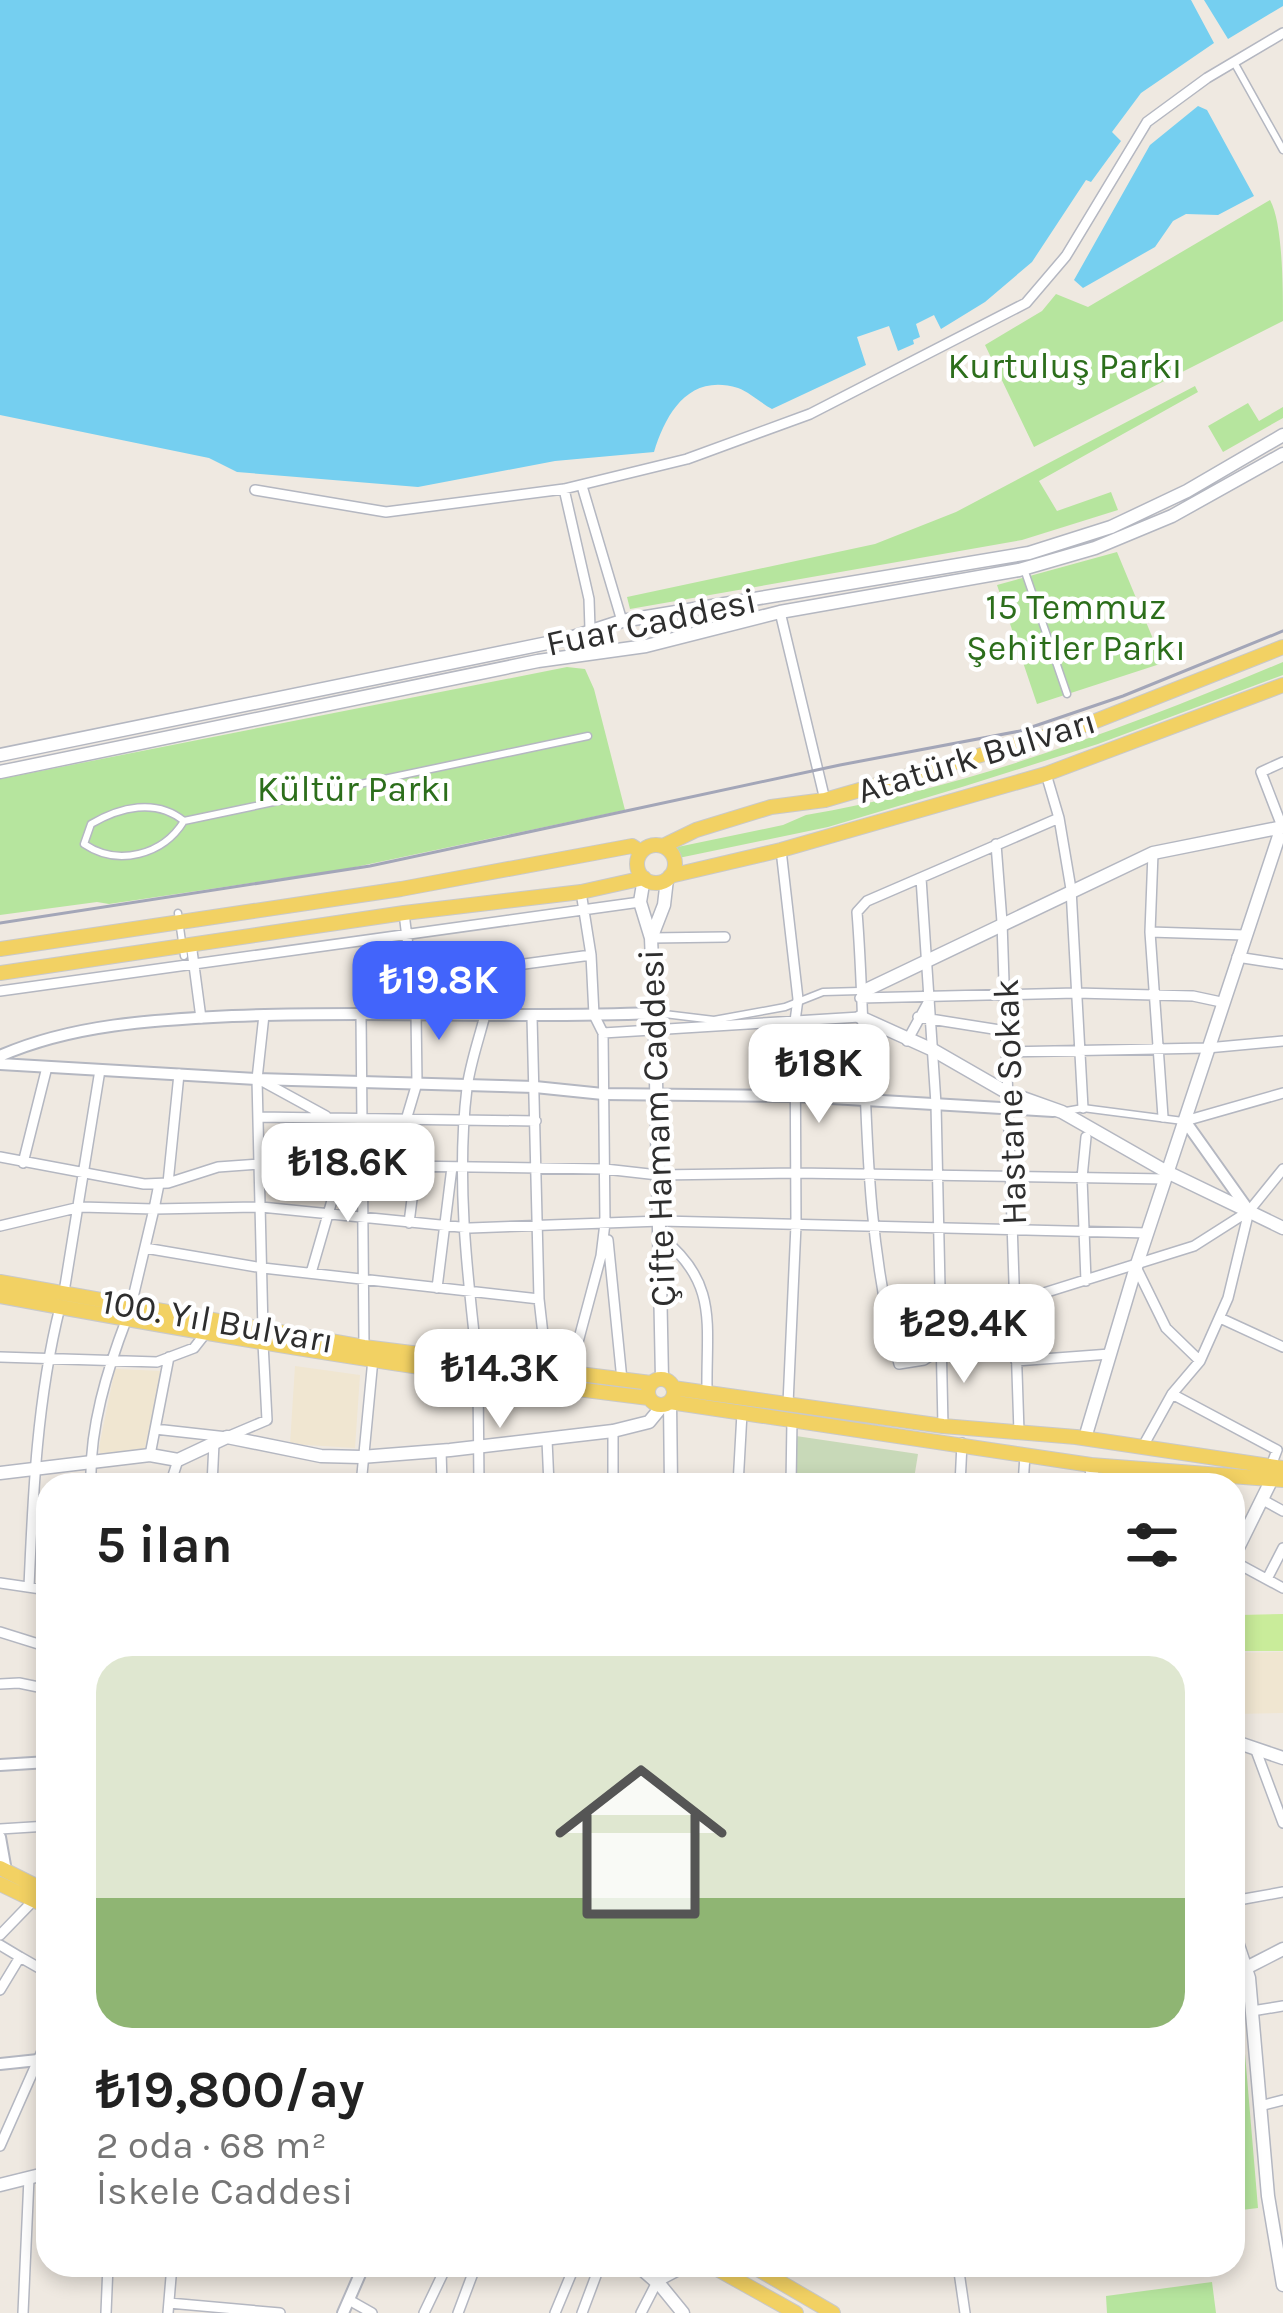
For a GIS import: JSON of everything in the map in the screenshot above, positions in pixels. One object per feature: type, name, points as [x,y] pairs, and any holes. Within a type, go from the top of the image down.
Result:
[{"type":"main road","name":"Fuar Caddesi","points":[[0,754],[567,639],[622,621],[1048,548],[1111,527],[1187,491],[1283,435]]},
{"type":"main road","name":"Fuar Caddesi","points":[[0,772],[538,661],[646,646],[780,611],[1024,569],[1094,548],[1172,516],[1283,454]]},
{"type":"main road","points":[[640,619],[651,631],[646,646]]},
{"type":"main road","points":[[590,629],[589,644],[597,654]]},
{"type":"main road","name":"Atatürk Bulvarı","points":[[663,846],[696,830],[770,807],[825,800],[1088,724],[1283,647]]},
{"type":"main road","name":"Atatürk Bulvarı","points":[[668,878],[1046,774],[1283,685]]},
{"type":"main road","points":[[862,994],[927,958],[1153,853],[1283,828],[1221,1002],[1072,1462]]},
{"type":"main road","points":[[644,878],[638,869],[641,852],[651,845],[663,846],[673,856],[664,905],[651,938]]},
{"type":"main road","points":[[0,949],[178,917],[401,889],[632,846],[641,852]]},
{"type":"main road","name":"Çifte Hamam Caddesi","points":[[644,878],[642,906],[651,938],[662,1221],[661,1392],[670,1473]]},
{"type":"main road","points":[[0,973],[187,951],[404,913],[668,878]]},
{"type":"main road","points":[[642,906],[664,905]]},
{"type":"main road","points":[[860,1017],[933,1050],[1006,1092],[1062,1112],[1166,1176],[1283,1228]]},
{"type":"main road","name":"100. Yıl Bulvarı","points":[[0,1282],[62,1299],[368,1353],[478,1378],[706,1391],[790,1412],[1072,1462],[1277,1473]]},
{"type":"main road","name":"100. Yıl Bulvarı","points":[[0,1296],[62,1299]]},
{"type":"main road","name":"100. Yıl Bulvarı","points":[[129,1312],[205,1334],[263,1337]]},
{"type":"main road","name":"100. Yıl Bulvarı","points":[[368,1353],[477,1360],[622,1380],[742,1412],[790,1412],[1103,1440],[1277,1473]]},
{"type":"main road","points":[[0,1473],[150,1455],[178,1460],[220,1440],[361,1457],[547,1440],[649,1422],[661,1392]]},
{"type":"main road","points":[[1095,1473],[1103,1440]]},
{"type":"main road","points":[[1245,1536],[1277,1473]]},
{"type":"main road","points":[[1245,1745],[1283,1758]]},
{"type":"main road","points":[[2,1874],[36,1893]]},
{"type":"main road","points":[[1252,1965],[1283,1949]]},
{"type":"main road","points":[[1245,1952],[1252,1965],[1260,2106],[1283,2285]]},
{"type":"main road","points":[[0,2186],[36,2176]]},
{"type":"main road","points":[[651,2277],[683,2313]]},
{"type":"main road","points":[[731,2277],[796,2313]]},
{"type":"main road","points":[[757,2292],[758,2277]]},
{"type":"main road","points":[[772,2277],[833,2313]]},
{"type":"street","points":[[255,490],[386,512],[563,489],[687,459],[811,414],[1026,303],[1066,256],[1148,122],[1283,33]]},
{"type":"street","points":[[1234,63],[1283,150]]},
{"type":"street","points":[[582,486],[622,621]]},
{"type":"street","points":[[563,489],[589,599],[590,629]]},
{"type":"street","points":[[572,518],[590,515]]},
{"type":"street","points":[[1024,569],[1067,694]]},
{"type":"street","points":[[780,611],[825,800]]},
{"type":"street","points":[[287,694],[291,714]]},
{"type":"street","points":[[94,732],[97,754]]},
{"type":"street","points":[[184,821],[173,839],[153,850],[104,854],[84,844],[92,824],[122,810],[158,807],[184,821],[588,736]]},
{"type":"street","points":[[1283,762],[1261,772],[1283,828]]},
{"type":"street","points":[[1046,774],[1071,889],[1082,1108]]},
{"type":"street","points":[[1059,818],[867,901],[857,912],[868,1174],[888,1327],[898,1364],[924,1360],[1015,1303],[1194,1246],[1250,1211],[1283,1169]]},
{"type":"street","name":"Hastane Sokak","points":[[996,844],[1019,1432]]},
{"type":"street","points":[[782,850],[798,999],[791,1473]]},
{"type":"street","points":[[1153,853],[1150,932],[1163,1118]]},
{"type":"street","points":[[921,878],[936,1104],[943,1426]]},
{"type":"street","points":[[580,892],[591,955],[594,1016],[603,1033],[605,1222],[622,1380]]},
{"type":"street","points":[[0,991],[187,951],[406,933],[583,909],[642,906]]},
{"type":"street","points":[[392,1166],[417,1083],[416,1012],[404,913]]},
{"type":"street","points":[[178,917],[201,1018]]},
{"type":"street","points":[[1150,932],[1244,935]]},
{"type":"street","points":[[651,938],[724,937]]},
{"type":"street","points":[[412,971],[591,955]]},
{"type":"street","points":[[1237,957],[1283,964]]},
{"type":"street","points":[[0,1060],[68,1034],[150,1020],[416,1012],[532,1017],[653,1013],[714,1020],[785,1007],[823,992],[930,999],[1076,993],[1192,996],[1221,1002]]},
{"type":"street","points":[[907,1041],[930,999]]},
{"type":"street","points":[[361,1013],[368,1353],[361,1473]]},
{"type":"street","points":[[155,1429],[220,1440],[267,1420],[257,1078],[264,1015]]},
{"type":"street","points":[[477,1360],[465,1228],[465,1120],[467,1085],[484,1016]]},
{"type":"street","points":[[532,1017],[539,1299],[547,1370]]},
{"type":"street","points":[[603,1033],[860,1017]]},
{"type":"street","points":[[917,1018],[1006,1031]]},
{"type":"street","points":[[1007,1052],[1159,1050],[1283,1041]]},
{"type":"street","points":[[0,1060],[100,1070],[535,1087],[603,1094],[797,1096],[1062,1112],[1082,1108],[1185,1121],[1283,1093]]},
{"type":"street","points":[[23,1163],[47,1067]]},
{"type":"street","points":[[29,1587],[34,1468],[47,1358],[80,1207],[100,1070]]},
{"type":"street","points":[[91,1473],[110,1360],[129,1312],[164,1184],[179,1074]]},
{"type":"street","points":[[257,1078],[329,1118]]},
{"type":"street","points":[[258,1117],[536,1120]]},
{"type":"street","points":[[310,1118],[310,1165]]},
{"type":"street","points":[[1185,1121],[1250,1211]]},
{"type":"street","points":[[1086,1137],[1082,1178],[1086,1280]]},
{"type":"street","points":[[0,1157],[85,1175],[164,1184],[218,1166],[260,1164],[605,1169],[658,1175],[1166,1176]]},
{"type":"street","points":[[311,1273],[342,1166]]},
{"type":"street","points":[[410,1223],[416,1167]]},
{"type":"street","points":[[437,1288],[452,1168]]},
{"type":"street","points":[[0,1226],[80,1207],[261,1207],[465,1228],[662,1221],[1148,1233]]},
{"type":"street","points":[[1142,1448],[1172,1394],[1200,1361],[1220,1318],[1250,1211]]},
{"type":"street","points":[[570,1372],[601,1256],[605,1222]]},
{"type":"street","points":[[661,1238],[688,1259],[706,1296],[706,1391]]},
{"type":"street","points":[[145,1248],[263,1268],[539,1299]]},
{"type":"street","points":[[1136,1267],[1166,1328],[1200,1361]]},
{"type":"street","points":[[1220,1318],[1283,1347]]},
{"type":"street","points":[[0,1357],[157,1362],[194,1348],[205,1334]]},
{"type":"street","points":[[1016,1361],[1110,1354]]},
{"type":"street","points":[[150,1455],[169,1358]]},
{"type":"street","points":[[478,1378],[478,1473]]},
{"type":"street","points":[[1172,1394],[1277,1450],[1277,1473]]},
{"type":"street","points":[[739,1473],[742,1412]]},
{"type":"street","points":[[613,1431],[613,1473]]},
{"type":"street","points":[[214,1473],[220,1440]]},
{"type":"street","points":[[547,1440],[548,1473]]},
{"type":"street","points":[[961,1473],[962,1443]]},
{"type":"street","points":[[442,1450],[442,1473]]},
{"type":"street","points":[[1023,1473],[1024,1455]]},
{"type":"street","points":[[174,1473],[178,1460]]},
{"type":"street","points":[[1263,1500],[1283,1510]]},
{"type":"street","points":[[1267,1579],[1283,1548]]},
{"type":"street","points":[[1245,1567],[1283,1588]]},
{"type":"street","points":[[0,1583],[36,1588]]},
{"type":"street","points":[[0,1632],[36,1642]]},
{"type":"street","points":[[0,1684],[36,1687]]},
{"type":"street","points":[[1255,1748],[1283,1822]]},
{"type":"street","points":[[0,1765],[36,1763]]},
{"type":"street","points":[[2,1874],[0,1833],[36,1828]]},
{"type":"street","points":[[1245,1899],[1283,1892]]},
{"type":"street","points":[[0,1935],[36,1905]]},
{"type":"street","points":[[0,1945],[36,1966]]},
{"type":"street","points":[[0,1990],[20,1957]]},
{"type":"street","points":[[1245,1971],[1252,1965],[1283,1962]]},
{"type":"street","points":[[1252,2011],[1283,2006]]},
{"type":"street","points":[[0,2064],[36,2060]]},
{"type":"street","points":[[0,2146],[36,2065]]},
{"type":"street","points":[[1260,2106],[1283,2100]]},
{"type":"street","points":[[23,2313],[29,2178]]},
{"type":"street","points":[[106,2313],[108,2277]]},
{"type":"street","points":[[171,2277],[169,2308],[280,2313]]},
{"type":"street","points":[[343,2313],[359,2277]]},
{"type":"street","points":[[424,2313],[441,2277]]},
{"type":"street","points":[[458,2313],[472,2277]]},
{"type":"street","points":[[555,2313],[570,2277]]},
{"type":"street","points":[[582,2313],[596,2277]]},
{"type":"street","points":[[640,2313],[657,2282],[666,2277]]},
{"type":"street","points":[[960,2277],[965,2313]]},
{"type":"street","points":[[349,2300],[372,2313]]},
{"type":"shaded area","points":[[295,1366],[360,1375],[355,1448],[290,1444]]},
{"type":"shaded area","points":[[115,1369],[163,1371],[144,1452],[101,1456],[99,1447]]},
{"type":"shaded area","points":[[1283,1652],[1283,1713],[1245,1714],[1245,1653]]},
{"type":"green space","name":"Kurtuluş Parkı","points":[[1270,200],[1280,240],[1283,321],[1034,447],[985,345],[1042,311],[1056,294],[1088,307]]},
{"type":"green space","points":[[1195,386],[1198,392],[1039,481],[1057,511],[1111,492],[1118,510],[1022,540],[630,609],[627,597],[875,544],[956,512]]},
{"type":"green space","points":[[1248,403],[1259,421],[1283,407],[1283,418],[1223,452],[1208,426]]},
{"type":"green space","name":"15 Temmuz Şehitler Parkı","points":[[1117,552],[1163,663],[1037,704],[997,585]]},
{"type":"green space","points":[[1283,662],[1283,675],[1098,744],[828,827],[669,860],[668,849],[783,825],[1049,752]]},
{"type":"green space","name":"Kültür Parkı","points":[[567,667],[585,669],[594,689],[625,810],[346,869],[0,915],[0,779]]},
{"type":"green space","points":[[796,1436],[918,1454],[915,1473],[795,1473]]},
{"type":"green space","points":[[1283,1614],[1283,1651],[1245,1651],[1245,1615]]},
{"type":"green space","points":[[1245,2054],[1258,2208],[1245,2210]]},
{"type":"green space","points":[[1212,2282],[1216,2313],[1107,2313],[1106,2296]]},
{"type":"water","points":[[0,0],[1191,0],[1214,43],[1141,93],[1112,132],[1121,141],[1091,182],[1086,180],[1032,262],[985,302],[941,329],[934,315],[916,324],[920,337],[898,351],[889,326],[857,337],[866,365],[772,409],[738,388],[706,386],[693,391],[665,423],[654,452],[555,461],[418,487],[237,472],[209,458],[0,415]]},
{"type":"water","points":[[1204,0],[1283,0],[1283,6],[1228,39]]},
{"type":"water","points":[[1198,106],[1207,110],[1254,196],[1218,215],[1186,214],[1173,221],[1155,247],[1083,288],[1074,280],[1150,145]]},
{"type":"tram line","points":[[0,923],[370,866],[1020,731],[1123,696],[1283,631]]}]
